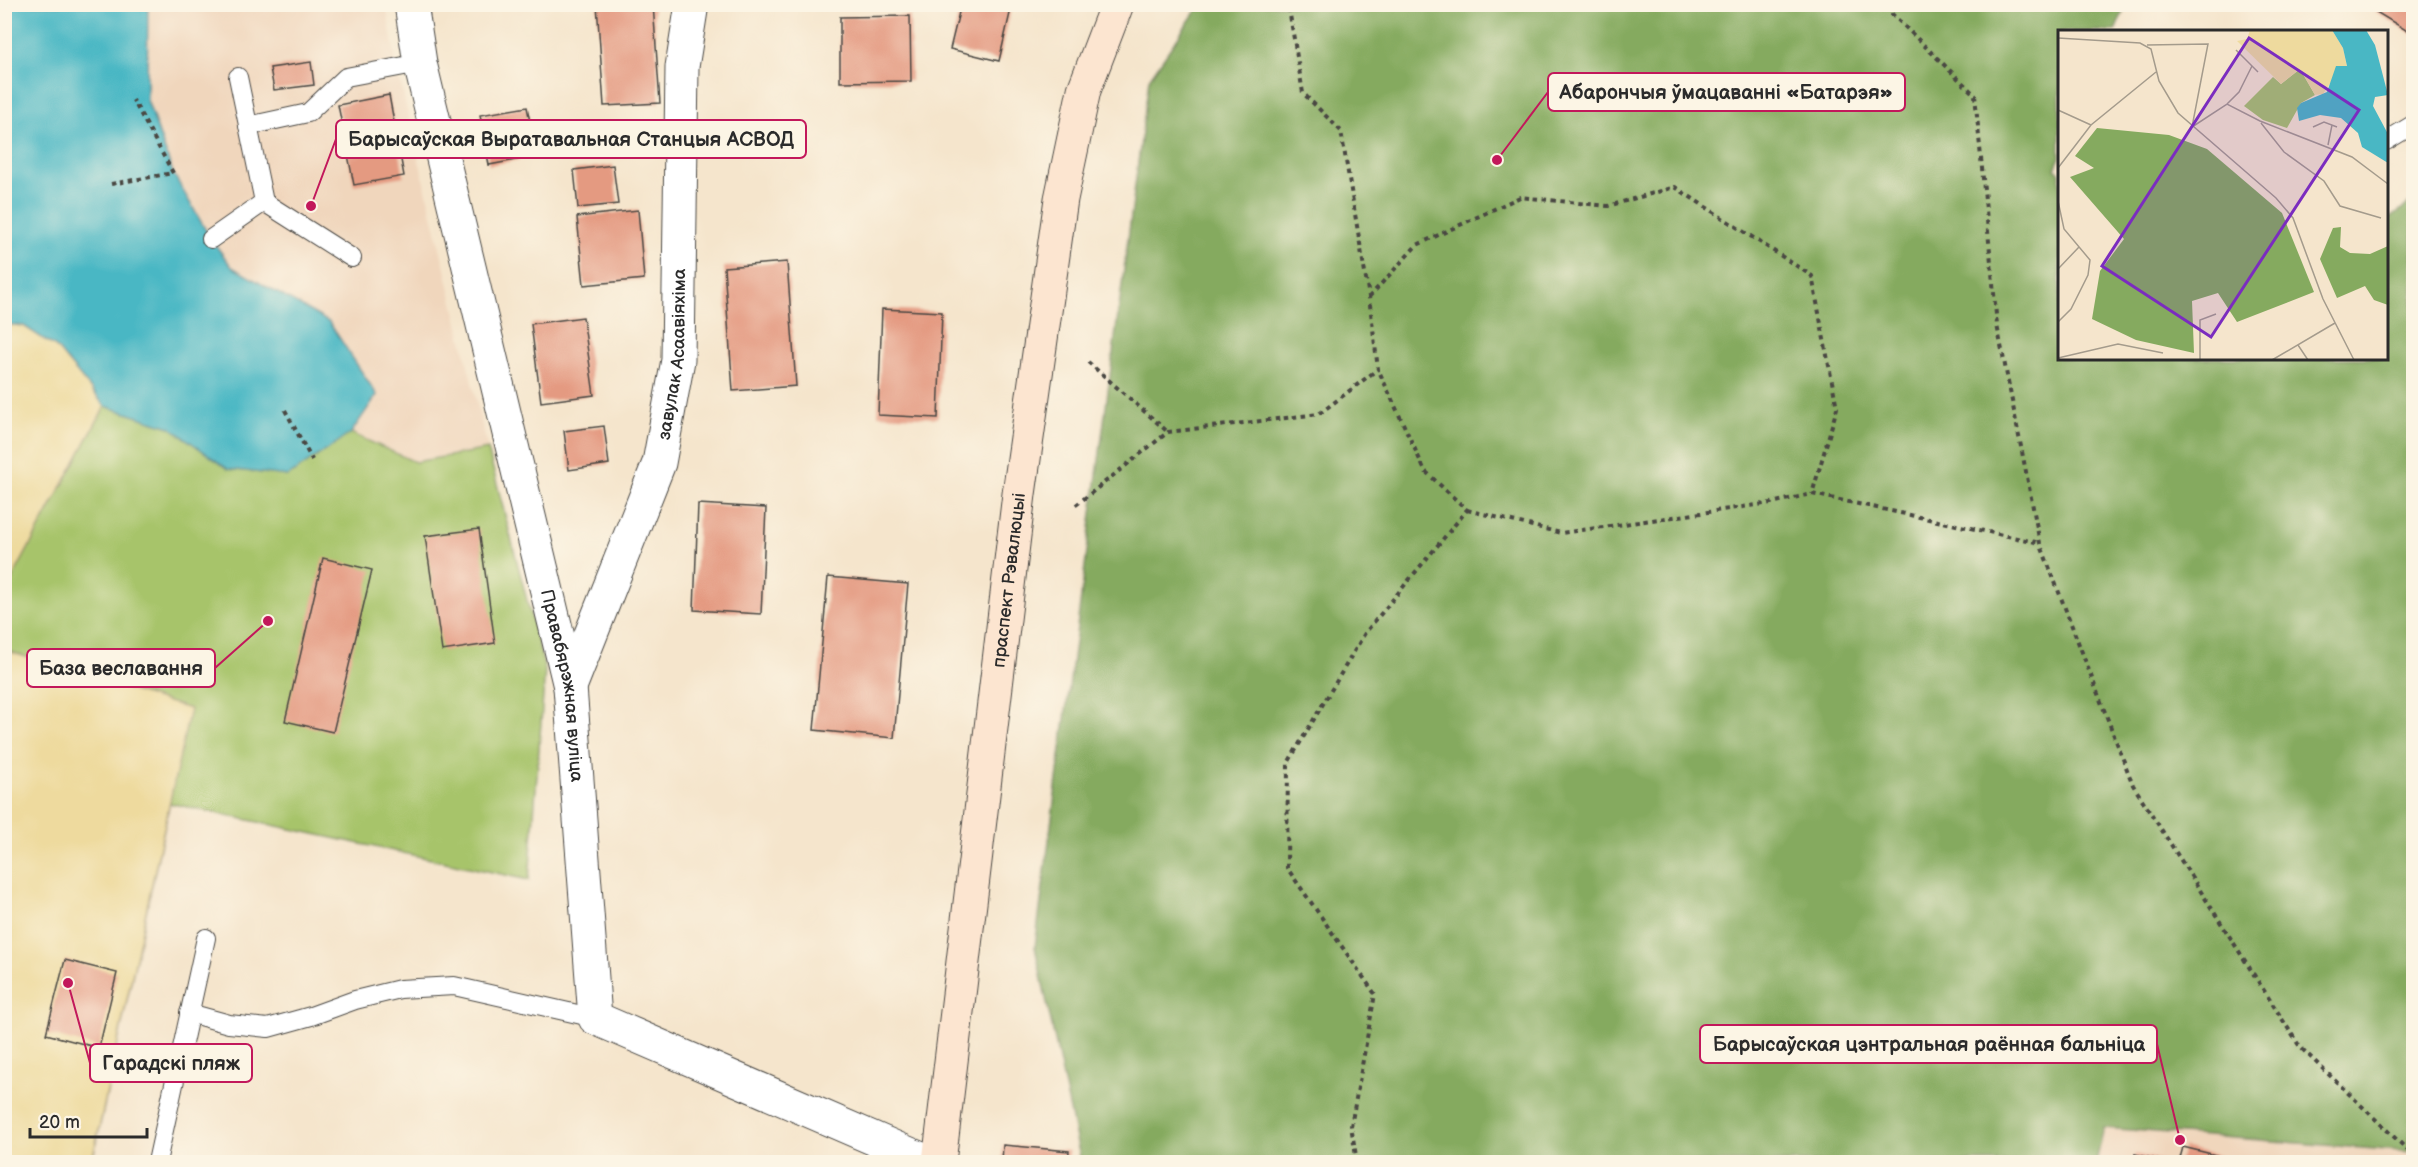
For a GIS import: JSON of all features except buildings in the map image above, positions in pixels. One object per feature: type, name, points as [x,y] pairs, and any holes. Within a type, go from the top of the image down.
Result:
[{"type":"main road","name":"праспект Рэвалюцыі","points":[[939,1162],[1019,494],[1061,199],[1084,90],[1117,4]]},
{"type":"street","name":"Правабярэжная вуліца","points":[[411,4],[420,63],[570,687],[595,1018]]},
{"type":"street","name":"завулак Асаавіяхіма","points":[[570,687],[659,463],[676,371],[682,67],[692,4]]},
{"type":"street","points":[[595,1018],[928,1162]]},
{"type":"lane","points":[[248,126],[308,113],[346,77],[420,63]]},
{"type":"lane","points":[[238,78],[264,202],[352,258]]},
{"type":"lane","points":[[2388,140],[2414,124]]},
{"type":"lane","points":[[211,239],[264,202]]},
{"type":"lane","points":[[157,1162],[206,938]]},
{"type":"lane","points":[[189,1013],[229,1023],[268,1028],[355,1000],[400,989],[454,986],[595,1018]]},
{"type":"path","points":[[1292,4],[1289,9],[1303,93],[1341,131],[1369,297],[1378,369],[1425,471],[1467,510],[1561,533],[1770,503],[1812,494],[2040,543]]},
{"type":"path","points":[[1891,4],[1892,14],[1974,95],[1997,325],[2040,543],[2133,785],[2300,1047],[2414,1156]]},
{"type":"path","points":[[111,184],[173,173],[133,100]]},
{"type":"path","points":[[1369,297],[1417,245],[1520,197],[1608,206],[1675,187],[1812,276],[1837,408],[1812,494]]},
{"type":"path","points":[[1088,362],[1168,432]]},
{"type":"path","points":[[1077,505],[1168,432],[1319,414],[1378,369]]},
{"type":"path","points":[[285,410],[312,460]]},
{"type":"path","points":[[1357,1162],[1351,1126],[1375,994],[1287,868],[1288,763],[1365,633],[1467,510]]},
{"type":"shaded area","points":[[148,5],[386,5],[397,68],[488,449],[415,462],[351,433],[377,395],[329,322],[232,267],[211,239],[173,173],[147,100]]},
{"type":"shaded area","points":[[2104,1128],[2414,1152],[2413,1162],[2096,1162]]},
{"type":"green space","points":[[1200,5],[2126,5],[2115,30],[2058,30],[2058,162],[2055,169],[2058,171],[2058,360],[2388,360],[2388,219],[2413,201],[2413,1152],[2104,1128],[2096,1162],[1081,1162],[1035,947],[1149,79]]},
{"type":"green space","points":[[105,406],[170,427],[228,469],[288,476],[351,433],[415,462],[488,449],[545,670],[529,880],[169,803],[189,709],[5,650],[5,592]]},
{"type":"sand","points":[[5,324],[24,326],[56,347],[105,406],[5,592]]},
{"type":"sand","points":[[4,650],[190,709],[92,1162],[5,1162]]},
{"type":"water","points":[[4,5],[148,5],[147,100],[173,173],[211,239],[232,267],[329,322],[377,395],[351,433],[288,476],[228,469],[170,427],[105,406],[56,347],[24,326],[5,324]]},
{"type":"place","name":"Абарончыя ўмацаванні «Батарэя»","points":[[1497,160]]},
{"type":"place","name":"Барысаўская Выратавальная Станцыя АСВОД","points":[[311,206]]},
{"type":"place","name":"База веславання","points":[[268,621]]},
{"type":"place","name":"Гарадскі пляж","points":[[68,983]]},
{"type":"place","name":"Барысаўская цэнтральная раённая бальніца","points":[[2180,1140]]}]
